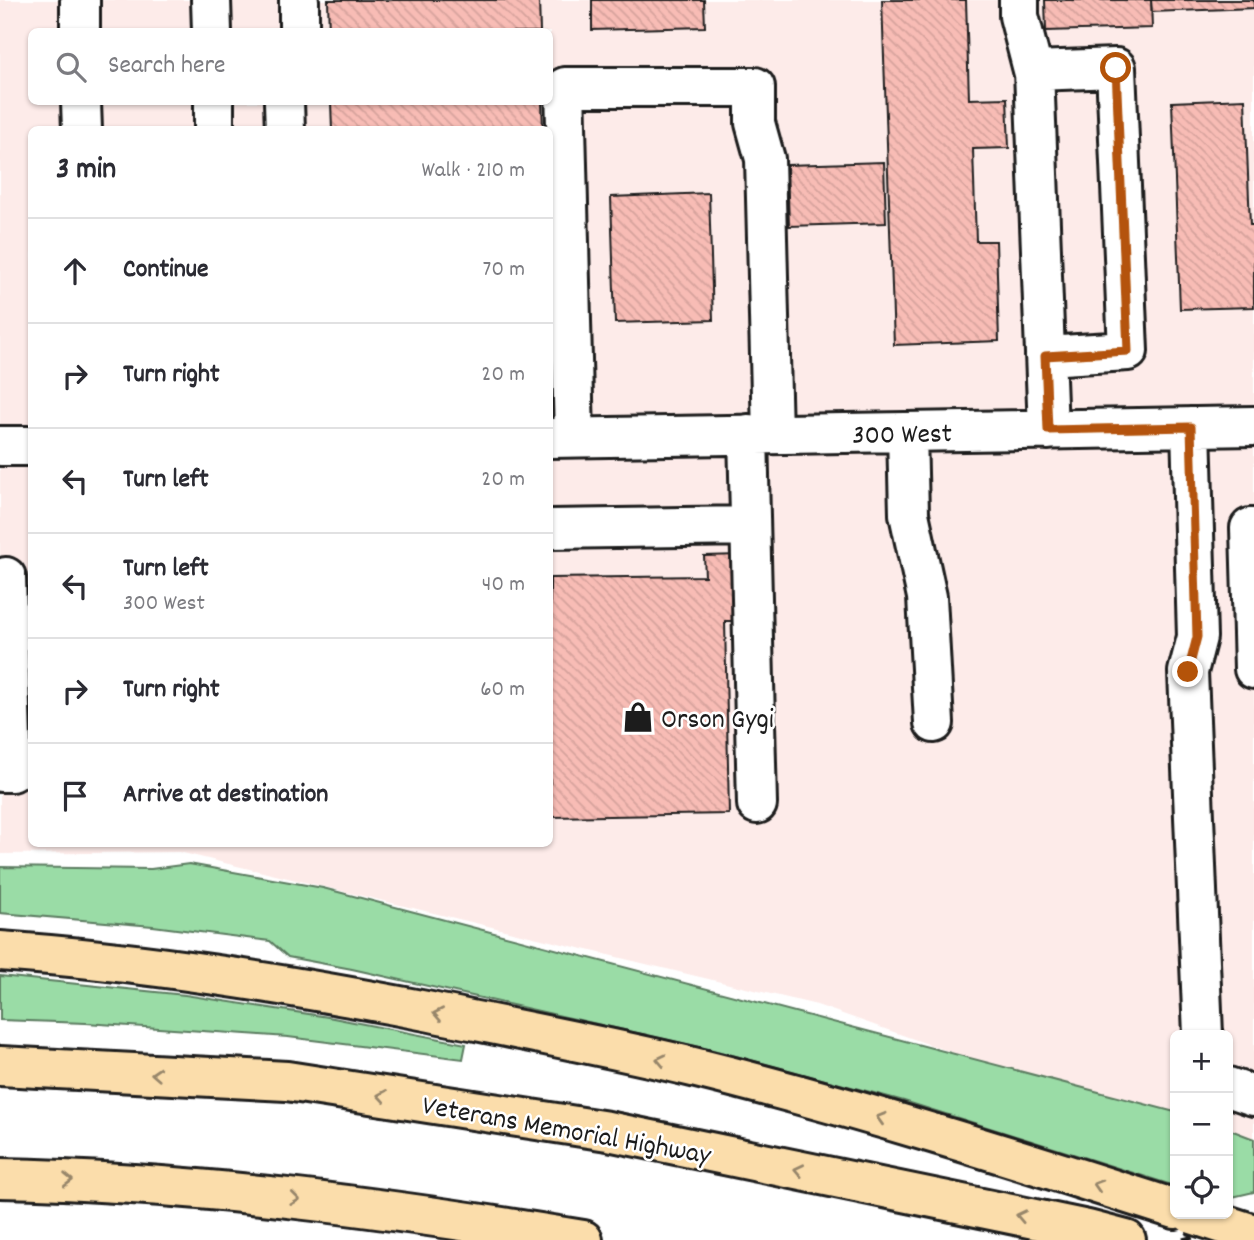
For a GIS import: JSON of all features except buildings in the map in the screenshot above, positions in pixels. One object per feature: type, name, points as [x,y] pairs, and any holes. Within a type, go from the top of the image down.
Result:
[{"type":"highway","points":[[0,951],[114,962],[305,988],[692,1067],[863,1113],[1170,1207]]},
{"type":"highway","name":"Veterans Memorial Highway","points":[[0,1066],[287,1081],[608,1131],[1126,1240]]},
{"type":"highway","points":[[0,1178],[86,1180],[270,1196],[467,1220],[583,1240]]},
{"type":"highway","points":[[1208,1219],[1254,1234]]},
{"type":"street","points":[[80,0],[80,28]]},
{"type":"street","points":[[212,0],[212,28]]},
{"type":"street","points":[[299,0],[299,28]]},
{"type":"street","points":[[1019,0],[1019,16],[1034,74],[1048,430]]},
{"type":"street","points":[[1034,74],[1034,71],[1116,68],[1128,351],[1045,356]]},
{"type":"street","points":[[562,437],[565,87],[755,87],[755,123],[765,159],[760,434],[750,526],[757,804]]},
{"type":"street","points":[[81,105],[82,126]]},
{"type":"street","points":[[214,105],[214,126]]},
{"type":"street","points":[[284,105],[285,126]]},
{"type":"street","name":"300 West","points":[[562,437],[1254,426]]},
{"type":"street","points":[[1191,427],[1197,637],[1188,672],[1203,1030]]},
{"type":"street","points":[[907,432],[909,514],[927,597],[934,723]]},
{"type":"street","points":[[0,446],[28,446]]},
{"type":"street","points":[[553,529],[750,526]]},
{"type":"street","points":[[1197,637],[1254,646],[1250,528],[1254,528]]},
{"type":"street","points":[[0,772],[12,772],[12,577]]},
{"type":"street","points":[[1233,1089],[1254,1096]]},
{"type":"shaded area","points":[[0,0],[1254,0],[1254,1159],[1233,1152],[1233,1030],[1170,1030],[1170,1129],[817,1005],[179,852],[0,854]]},
{"type":"green space","points":[[189,864],[323,888],[1170,1111],[1170,1184],[904,1101],[713,1050],[288,957],[270,941],[153,926],[0,913],[0,867],[151,869]]},
{"type":"green space","points":[[0,976],[185,995],[328,1017],[466,1044],[463,1059],[288,1037],[0,1020]]},
{"type":"green space","points":[[1233,1131],[1254,1139],[1254,1192],[1233,1197]]},
{"type":"railway","points":[[1183,1240],[1254,1220]]},
{"type":"place","name":"Orson Gygi","points":[[638,717]]},
{"type":"route","points":[[1116,68],[1128,351],[1045,356],[1048,430],[1191,427],[1197,637],[1188,672]]}]
